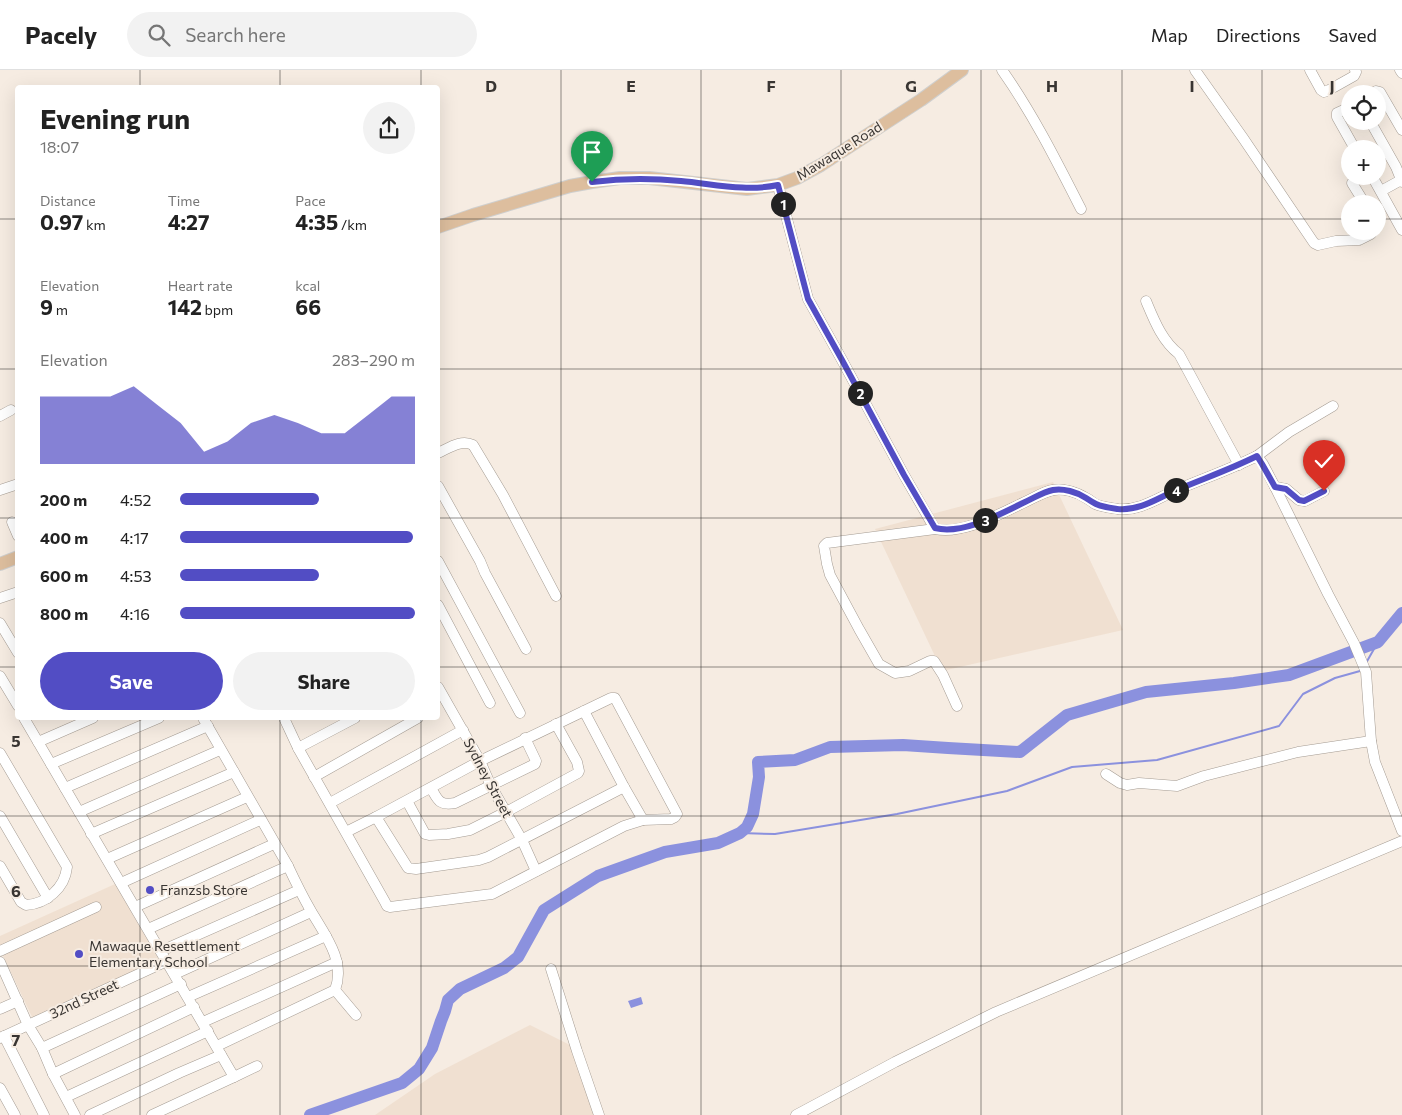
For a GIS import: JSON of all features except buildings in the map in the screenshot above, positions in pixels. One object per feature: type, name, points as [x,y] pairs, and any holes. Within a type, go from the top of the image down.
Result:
[{"type":"main road","name":"Mawaque Road","points":[[440,226],[570,186],[620,178],[648,178],[748,189],[768,188],[797,178],[820,165],[921,100],[962,70]]},
{"type":"main road","points":[[0,564],[15,558]]},
{"type":"street","points":[[1002,70],[1020,96],[1046,141],[1081,209]]},
{"type":"street","points":[[1195,70],[1314,243],[1318,245],[1336,241],[1359,240]]},
{"type":"street","points":[[1310,70],[1324,92],[1354,76],[1355,70]]},
{"type":"street","points":[[1386,102],[1402,130]]},
{"type":"street","points":[[1341,111],[1337,113],[1337,117],[1341,124]]},
{"type":"street","points":[[1376,130],[1399,165],[1401,181],[1381,191]]},
{"type":"street","points":[[778,185],[808,299],[935,528]]},
{"type":"street","points":[[1377,185],[1402,230]]},
{"type":"street","points":[[1146,300],[1157,326],[1171,347],[1179,354],[1239,465]]},
{"type":"street","points":[[957,706],[943,675],[934,661],[909,671],[895,673],[879,664],[830,575],[824,552],[824,546],[827,543],[935,528],[948,530],[993,517],[1054,489],[1072,492],[1085,497],[1094,504],[1108,507],[1121,509],[1144,506],[1177,489],[1257,456],[1289,432],[1333,406]]},
{"type":"street","points":[[440,452],[462,443],[468,442],[473,445],[516,519],[556,596]]},
{"type":"street","points":[[1257,456],[1275,487],[1354,643],[1366,672],[1371,741],[1376,762],[1402,831]]},
{"type":"street","points":[[0,490],[15,485]]},
{"type":"street","points":[[1275,487],[1286,489],[1299,500],[1304,501],[1324,491]]},
{"type":"street","points":[[440,490],[526,649]]},
{"type":"street","points":[[12,522],[15,529]]},
{"type":"street","points":[[440,566],[520,712]]},
{"type":"street","points":[[0,598],[15,594]]},
{"type":"street","points":[[440,609],[490,703]]},
{"type":"street","points":[[0,623],[15,648]]},
{"type":"street","points":[[0,676],[14,694]]},
{"type":"street","points":[[288,720],[298,748],[387,906],[390,907],[487,895],[624,826],[643,820],[671,819],[677,814],[615,698],[611,698],[525,738],[346,832]]},
{"type":"street","name":"Sydney Street","points":[[441,704],[463,730],[491,786],[522,840],[536,871]]},
{"type":"street","points":[[584,711],[643,820]]},
{"type":"street","points":[[26,720],[234,1076]]},
{"type":"street","points":[[38,742],[88,720]]},
{"type":"street","points":[[51,764],[154,720]]},
{"type":"street","points":[[298,748],[351,720]]},
{"type":"street","points":[[314,777],[414,720]]},
{"type":"street","points":[[65,788],[205,722],[288,866],[299,890],[326,936],[337,962],[338,977],[335,990],[219,1050],[179,1073],[90,1115]]},
{"type":"street","points":[[406,801],[425,834],[430,835],[470,830],[506,812],[578,773],[577,762],[556,724]]},
{"type":"street","points":[[330,803],[463,730]]},
{"type":"street","points":[[431,788],[443,804],[455,803],[536,763],[525,738]]},
{"type":"street","points":[[1106,774],[1126,786],[1139,783],[1177,786],[1204,776],[1298,752],[1371,741]]},
{"type":"street","points":[[79,812],[220,750]]},
{"type":"street","points":[[0,753],[67,867],[65,876],[57,890],[41,903],[26,905],[21,902],[0,866]]},
{"type":"street","points":[[91,834],[234,772]]},
{"type":"street","points":[[376,817],[408,868],[416,869],[488,857],[624,786]]},
{"type":"street","points":[[107,859],[248,797]]},
{"type":"street","points":[[0,816],[48,898]]},
{"type":"street","points":[[121,883],[260,820]]},
{"type":"street","points":[[796,1115],[996,1012],[1402,841]]},
{"type":"street","points":[[135,907],[274,844]]},
{"type":"street","points":[[148,929],[288,866]]},
{"type":"street","points":[[161,952],[299,890]]},
{"type":"street","points":[[0,951],[96,907]]},
{"type":"street","points":[[175,974],[311,912]]},
{"type":"street","points":[[188,997],[326,936]]},
{"type":"street","name":"32nd Street","points":[[2,1037],[167,961]]},
{"type":"street","points":[[0,962],[3,979],[18,1001],[28,1025],[42,1048],[53,1074],[75,1115]]},
{"type":"street","points":[[66,1097],[337,962]]},
{"type":"street","points":[[551,969],[599,1115]]},
{"type":"street","points":[[42,1048],[181,984]]},
{"type":"street","points":[[335,990],[356,1015]]},
{"type":"street","points":[[0,1009],[18,1001]]},
{"type":"street","points":[[53,1074],[194,1007]]},
{"type":"street","points":[[2,1037],[44,1115]]},
{"type":"street","points":[[152,1115],[258,1066]]},
{"type":"street","points":[[0,1088],[15,1115]]},
{"type":"shaded area","points":[[1053,482],[1123,630],[942,671],[875,529]]},
{"type":"shaded area","name":"Mawaque Resettlement Elementary School","points":[[115,884],[159,960],[33,1019],[0,949],[0,936]]},
{"type":"shaded area","points":[[530,1025],[574,1047],[597,1115],[375,1115],[435,1074]]},
{"type":"water","points":[[641,997],[643,1004],[631,1008],[628,1001]]},
{"type":"waterway","points":[[310,1115],[402,1083],[419,1069],[432,1048],[448,1000],[460,989],[504,968],[518,957],[544,910],[598,876],[665,852],[718,843],[740,833],[747,827],[753,814],[759,777],[758,762],[795,760],[830,747],[903,745],[1020,752],[1067,715],[1146,692],[1289,675],[1378,642],[1402,613]]},
{"type":"waterway","points":[[1366,663],[1378,642]]},
{"type":"waterway","points":[[740,833],[775,834],[897,814],[1007,791],[1072,767],[1157,760],[1279,726],[1303,694],[1335,678],[1360,671]]},
{"type":"place","name":"Franzsb Store","points":[[150,890]]},
{"type":"place","name":"Mawaque Resettlement Elementary School","points":[[79,954]]},
{"type":"route","points":[[592,182],[620,178],[648,178],[748,189],[768,188],[778,185],[808,299],[935,528],[948,530],[965,527],[993,517],[1054,489],[1072,492],[1085,497],[1094,504],[1108,507],[1121,509],[1144,506],[1177,489],[1257,456],[1275,487],[1286,489],[1299,500],[1304,501],[1324,491]]}]
